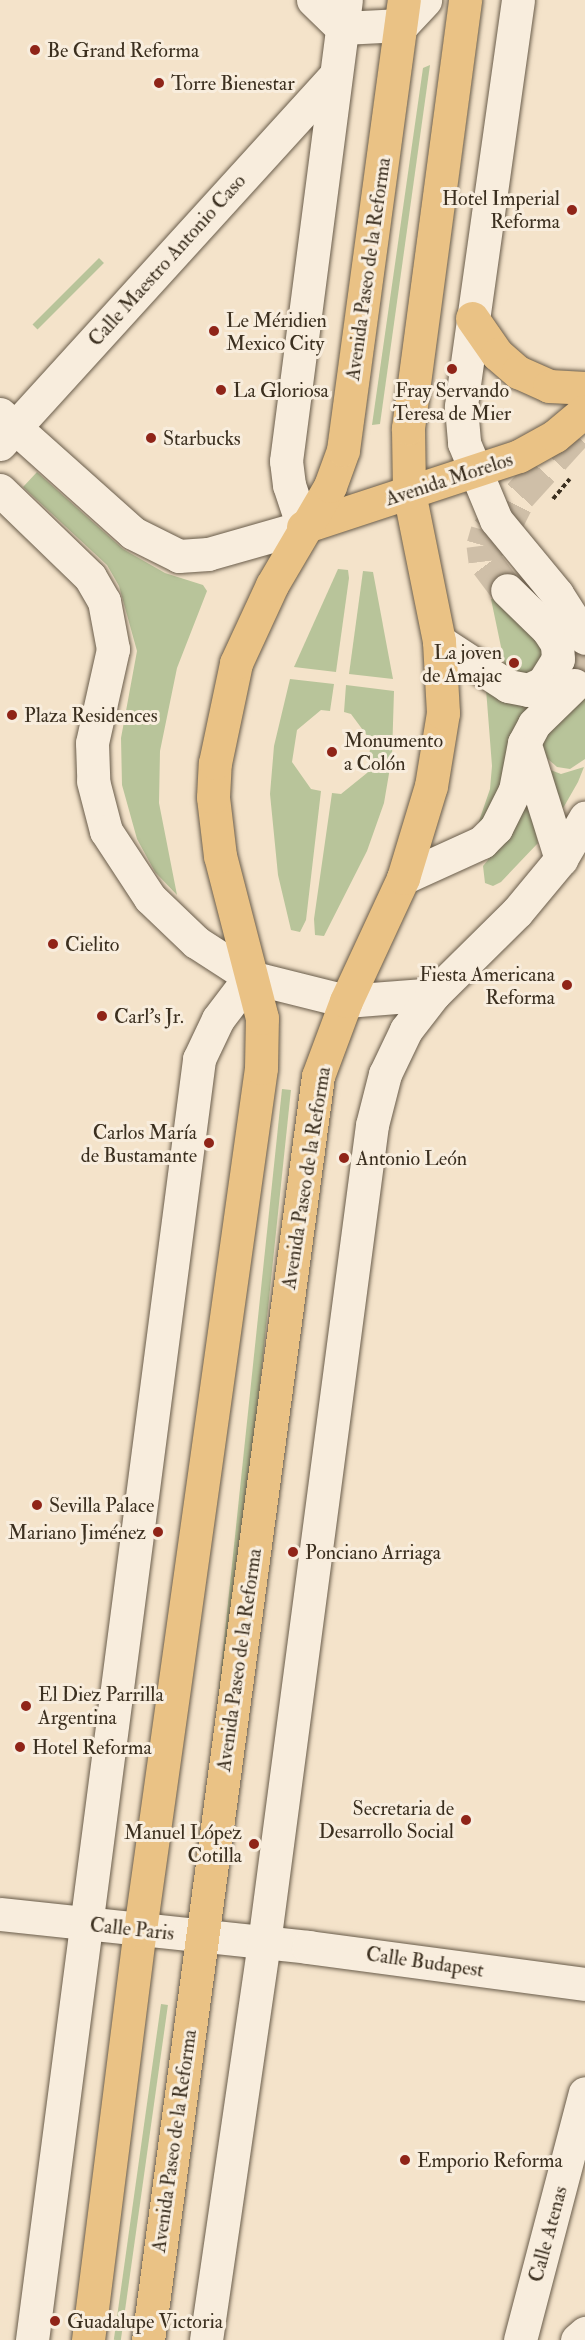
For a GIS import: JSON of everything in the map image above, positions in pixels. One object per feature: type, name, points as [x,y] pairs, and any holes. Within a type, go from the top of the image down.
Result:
[{"type":"main road","name":"Avenida Paseo de la Reforma","points":[[148,2340],[316,1092],[346,1001],[404,878],[431,786],[443,713],[440,641],[409,492],[408,428],[465,0]]},
{"type":"main road","name":"Avenida Paseo de la Reforma","points":[[88,2340],[140,1930],[261,1068],[262,1018],[220,856],[213,797],[214,763],[236,663],[303,527],[330,486],[343,450],[403,12]]},
{"type":"main road","points":[[472,318],[497,354],[518,372],[549,386],[585,388]]},
{"type":"main road","name":"Avenida Morelos","points":[[303,527],[519,456],[555,436],[585,411]]},
{"type":"street","points":[[313,0],[344,14],[403,12],[426,0]]},
{"type":"street","points":[[518,0],[460,407],[464,443],[473,473],[496,520],[557,594],[585,638]]},
{"type":"street","points":[[5,428],[133,533],[179,556],[208,554],[303,527],[289,485],[286,460],[344,14]]},
{"type":"street","name":"Calle Maestro Antonio Caso","points":[[5,428],[335,76]]},
{"type":"street","points":[[0,490],[90,577],[104,601],[113,649],[92,743],[93,782],[106,831],[136,882],[165,914],[196,942],[250,977],[346,1001],[434,994]]},
{"type":"street","points":[[440,641],[508,686],[528,690],[543,683],[558,659],[557,644],[548,630],[507,590]]},
{"type":"street","points":[[404,878],[482,842],[496,828],[515,790],[524,744],[534,724],[574,685]]},
{"type":"street","points":[[524,744],[561,859]]},
{"type":"street","points":[[206,2340],[264,1943],[372,1125],[385,1074],[406,1030],[434,994],[517,912],[561,859],[585,818]]},
{"type":"street","points":[[32,2340],[200,1059],[218,1019],[250,977]]},
{"type":"street","name":"Calle Paris","points":[[0,1914],[264,1943]]},
{"type":"street","name":"Calle Budapest","points":[[264,1943],[585,1984]]},
{"type":"street","name":"Calle Atenas","points":[[520,2340],[585,2093]]},
{"type":"street","points":[[577,2340],[585,2333]]},
{"type":"path","points":[[553,499],[570,480]]},
{"type":"green space","points":[[430,65],[380,424],[372,425],[423,68]]},
{"type":"green space","points":[[99,258],[104,263],[37,329],[33,324]]},
{"type":"green space","points":[[37,472],[123,549],[165,573],[203,585],[207,591],[177,668],[160,751],[159,803],[177,895],[155,872],[137,839],[122,785],[121,738],[137,651],[119,586],[107,565],[23,487]]},
{"type":"green space","points":[[338,569],[348,570],[349,578],[336,672],[294,667]]},
{"type":"green space","points":[[363,571],[373,572],[393,679],[349,674]]},
{"type":"green space","points":[[498,598],[545,652],[528,678],[505,666],[491,599]]},
{"type":"green space","points":[[290,679],[334,684],[330,711],[321,710],[297,730],[292,762],[311,789],[321,791],[306,920],[300,932],[291,930],[278,875],[270,794],[274,746]]},
{"type":"green space","points":[[346,685],[394,691],[392,756],[384,803],[367,851],[324,936],[315,935],[314,919],[332,793],[341,794],[367,773],[371,741],[351,714],[344,712]]},
{"type":"green space","points":[[486,689],[534,701],[506,789],[477,827],[490,789],[492,766]]},
{"type":"green space","points":[[585,691],[585,759],[570,769],[557,767],[540,752],[544,728]]},
{"type":"green space","points":[[584,767],[558,817],[548,769],[561,774]]},
{"type":"green space","points":[[526,791],[538,843],[501,882],[493,886],[485,883],[483,866],[505,839]]},
{"type":"green space","points":[[282,1089],[291,1090],[209,1869],[200,1868]]},
{"type":"green space","points":[[161,2004],[168,2005],[121,2340],[114,2340]]},
{"type":"tunnel","points":[[507,590],[485,561],[483,545],[487,531],[585,423]]},
{"type":"tunnel","points":[[508,553],[501,534],[522,492]]},
{"type":"tunnel","points":[[566,614],[579,634],[582,647],[574,685]]},
{"type":"place","name":"Be Grand Reforma","points":[[35,50]]},
{"type":"place","name":"Torre Bienestar","points":[[159,83]]},
{"type":"place","name":"Hotel Imperial Reforma","points":[[572,210]]},
{"type":"place","name":"Le Méridien Mexico City","points":[[214,331]]},
{"type":"place","name":"Fray Servando Teresa de Mier","points":[[452,369]]},
{"type":"place","name":"La Gloriosa","points":[[221,390]]},
{"type":"place","name":"Starbucks","points":[[151,438]]},
{"type":"place","name":"La joven de Amajac","points":[[514,663]]},
{"type":"place","name":"Plaza Residences","points":[[12,715]]},
{"type":"place","name":"Monumento a Colón","points":[[332,752]]},
{"type":"place","name":"Cielito","points":[[53,944]]},
{"type":"place","name":"Fiesta Americana Reforma","points":[[567,985]]},
{"type":"place","name":"Carl's Jr.","points":[[102,1016]]},
{"type":"place","name":"Carlos María de Bustamante","points":[[209,1143]]},
{"type":"place","name":"Antonio León","points":[[344,1158]]},
{"type":"place","name":"Sevilla Palace","points":[[37,1505]]},
{"type":"place","name":"Mariano Jiménez","points":[[158,1532]]},
{"type":"place","name":"Ponciano Arriaga","points":[[293,1552]]},
{"type":"place","name":"El Diez Parrilla Argentina","points":[[26,1706]]},
{"type":"place","name":"Hotel Reforma","points":[[20,1747]]},
{"type":"place","name":"Secretaria de Desarrollo Social","points":[[466,1820]]},
{"type":"place","name":"Manuel López Cotilla","points":[[254,1844]]},
{"type":"place","name":"Emporio Reforma","points":[[405,2160]]},
{"type":"place","name":"Guadalupe Victoria","points":[[55,2321]]}]
